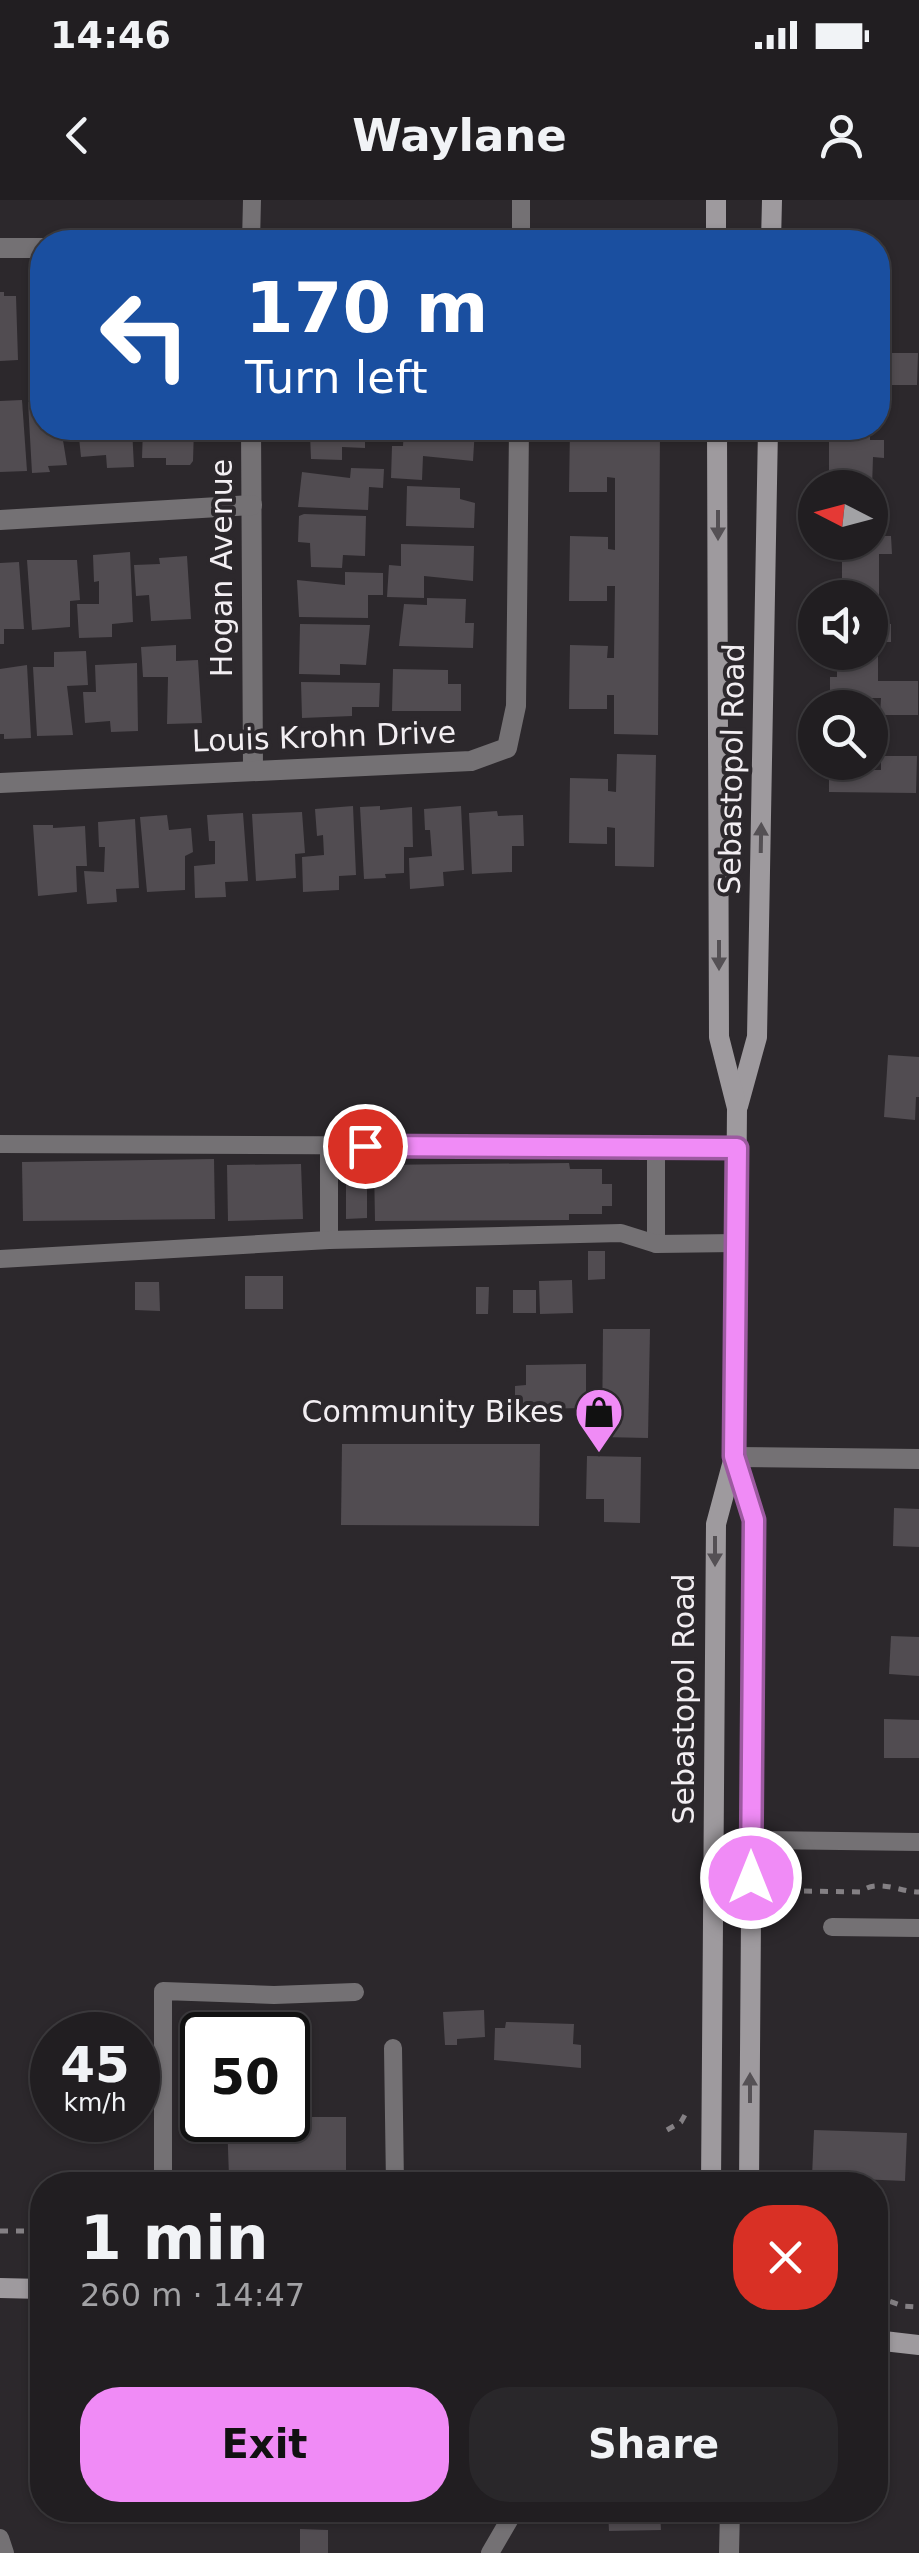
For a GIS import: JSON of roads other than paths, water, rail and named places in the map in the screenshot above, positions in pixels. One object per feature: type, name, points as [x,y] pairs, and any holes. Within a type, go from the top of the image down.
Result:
[{"type":"main road","points":[[716,200],[716,230]]},
{"type":"main road","points":[[771,230],[772,200]]},
{"type":"main road","name":"Sebastopol Road","points":[[711,2172],[716,1524],[734,1456],[737,1148],[737,1108],[719,1037],[717,440]]},
{"type":"main road","name":"Sebastopol Road","points":[[737,1108],[757,1037],[768,440]]},
{"type":"main road","name":"Sebastopol Road","points":[[734,1456],[754,1520],[749,2172]]},
{"type":"main road","points":[[0,2288],[30,2289]]},
{"type":"main road","points":[[888,2341],[919,2345]]},
{"type":"street","points":[[0,248],[30,248]]},
{"type":"street","name":"Hogan Avenue","points":[[252,440],[253,768]]},
{"type":"street","name":"Louis Krohn Drive","points":[[0,782],[471,761],[507,748],[516,706],[519,440]]},
{"type":"street","points":[[0,520],[252,505]]},
{"type":"street","points":[[734,1456],[919,1459]]},
{"type":"street","points":[[730,2522],[730,2553]]},
{"type":"lane","points":[[251,230],[252,200]]},
{"type":"lane","points":[[521,230],[522,200]]},
{"type":"lane","points":[[0,1144],[737,1148]]},
{"type":"lane","points":[[329,1146],[329,1240]]},
{"type":"lane","points":[[656,1147],[656,1244]]},
{"type":"lane","points":[[0,1259],[329,1240],[621,1232],[656,1244],[736,1243]]},
{"type":"lane","points":[[752,1840],[919,1842]]},
{"type":"lane","points":[[832,1926],[919,1928]]},
{"type":"lane","points":[[163,2172],[164,1991],[354,1992]]},
{"type":"lane","points":[[393,2048],[395,2172]]},
{"type":"lane","points":[[490,2553],[508,2522]]},
{"type":"lane","points":[[0,2538],[4,2553]]},
{"type":"place","name":"Community Bikes","points":[[599,1454]]}]
